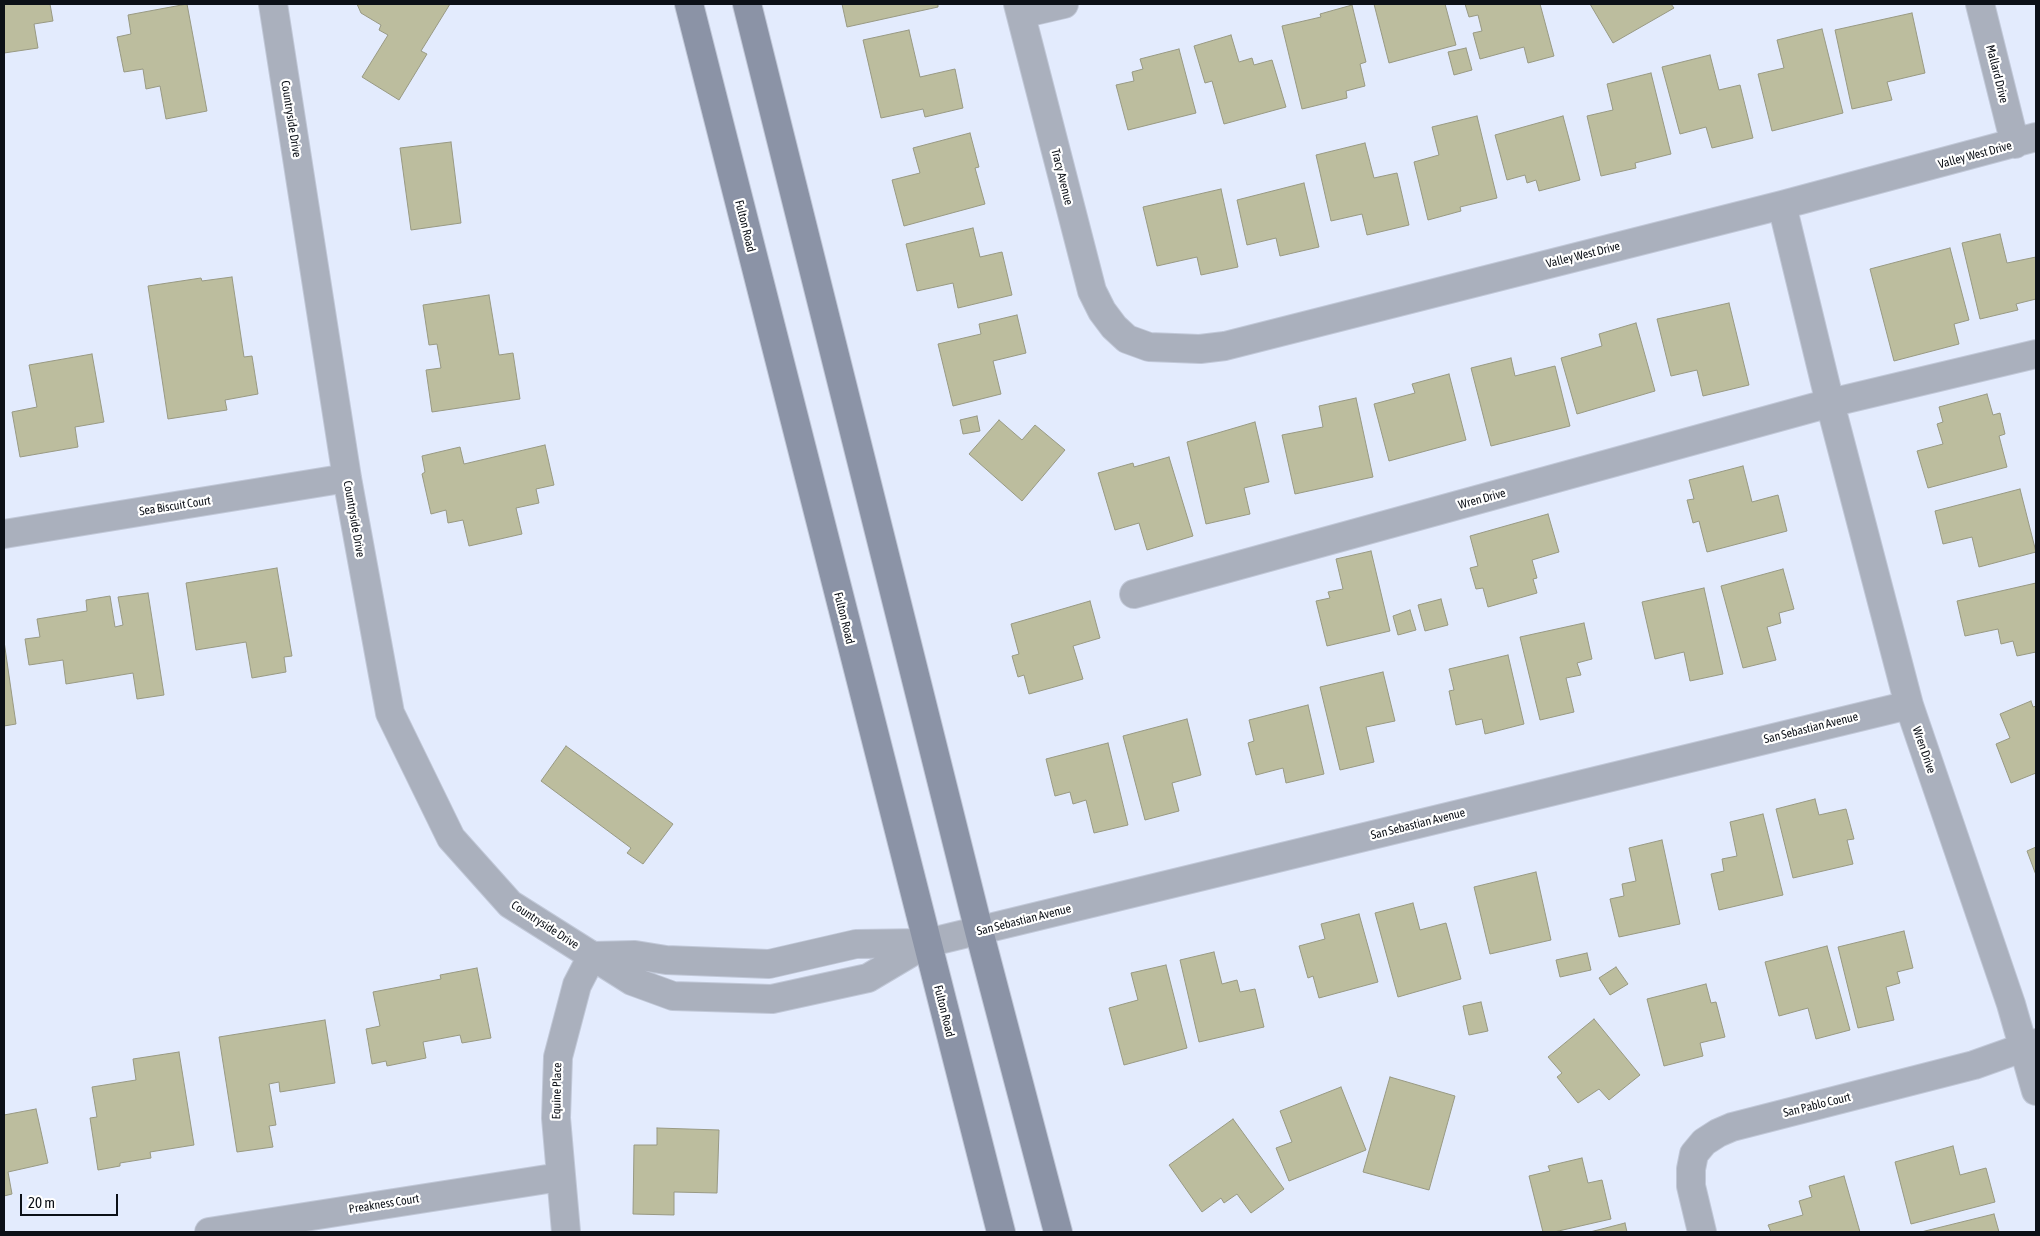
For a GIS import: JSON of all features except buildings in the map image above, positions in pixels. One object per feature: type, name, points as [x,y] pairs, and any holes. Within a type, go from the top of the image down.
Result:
[{"type":"main road","name":"Fulton Road","points":[[689,4],[1001,1232]]},
{"type":"main road","points":[[747,4],[979,931],[1058,1232]]},
{"type":"street","name":"Countryside Drive","points":[[273,4],[347,478],[390,713],[452,838],[510,904],[632,981],[674,996],[772,999],[868,978],[927,943]]},
{"type":"street","points":[[1019,9],[1064,4]]},
{"type":"street","name":"Mallard Drive","points":[[1980,4],[2026,141]]},
{"type":"street","name":"Tracy Avenue","points":[[1019,9],[1092,291],[1102,311],[1127,340]]},
{"type":"street","name":"Valley West Drive","points":[[1127,340],[1149,347],[1174,350],[1225,346],[1782,205],[2026,141]]},
{"type":"street","name":"Wren Drive","points":[[1782,205],[1830,403],[1909,705],[2030,1045],[2036,1091]]},
{"type":"street","name":"Wren Drive","points":[[1134,594],[1830,403],[2036,354]]},
{"type":"street","name":"Sea Biscuit Court","points":[[4,534],[347,478]]},
{"type":"street","name":"San Sebastian Avenue","points":[[927,943],[1909,705]]},
{"type":"street","name":"Countryside Drive","points":[[592,956],[635,955],[666,960],[769,964],[856,944],[927,943]]},
{"type":"street","name":"Equine Place","points":[[566,1232],[556,1118],[558,1057],[577,985],[592,956]]},
{"type":"street","points":[[769,964],[772,999]]},
{"type":"street","name":"San Pablo Court","points":[[1702,1232],[1694,1202],[1691,1169],[1694,1154],[1704,1142],[1718,1133],[1732,1127],[1974,1065],[2030,1045]]},
{"type":"street","name":"Preakness Court","points":[[208,1232],[560,1177]]}]
